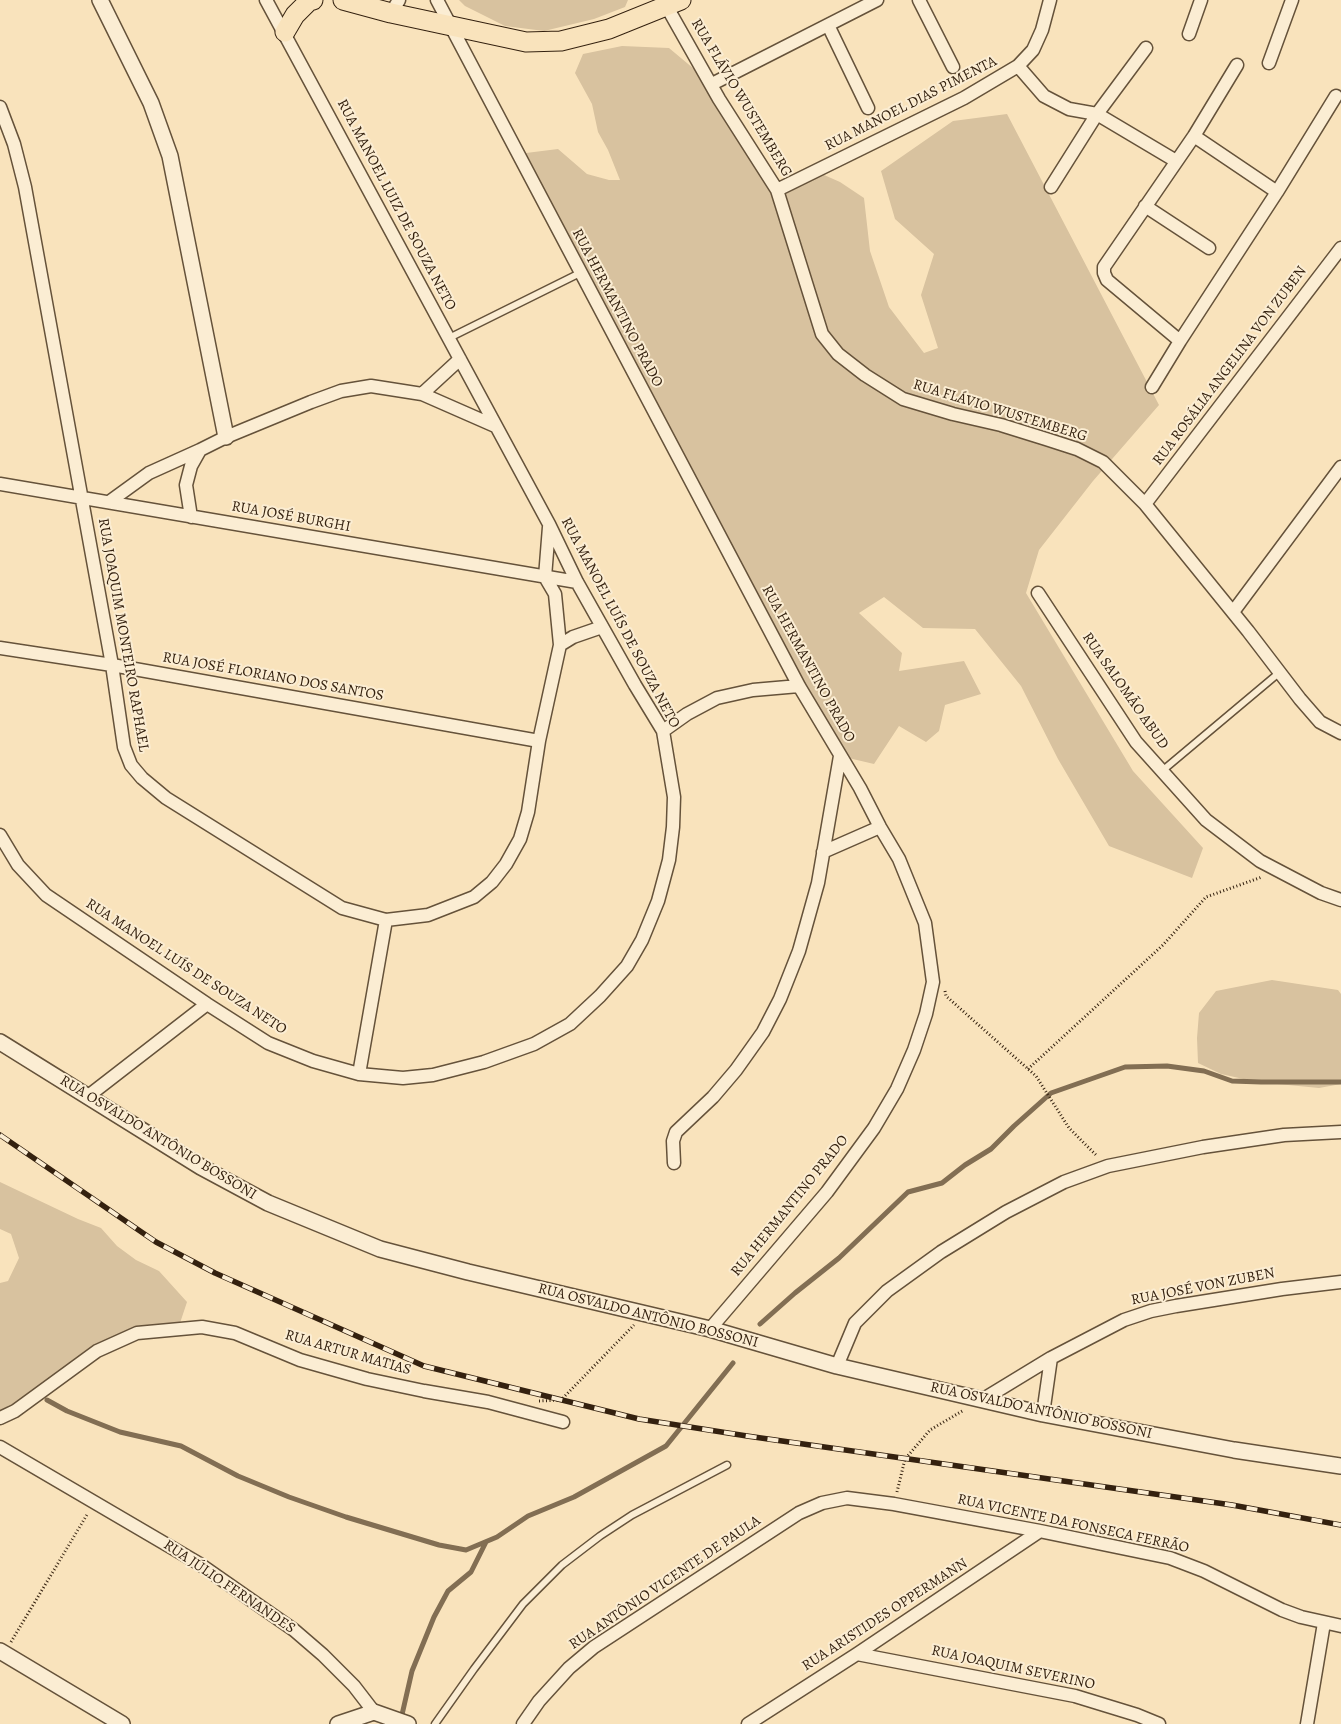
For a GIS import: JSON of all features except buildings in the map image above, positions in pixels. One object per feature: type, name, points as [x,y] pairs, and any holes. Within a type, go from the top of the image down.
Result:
[{"type":"main road","points":[[285,32],[295,14],[309,1],[313,0]]},
{"type":"main road","points":[[343,0],[395,7],[451,26],[526,42],[561,41],[609,29],[671,2]]},
{"type":"street","points":[[100,0],[152,103],[170,156],[226,436]]},
{"type":"street","name":"RUA MANOEL LUIZ DE SOUZA NETO","points":[[266,0],[285,32],[495,426]]},
{"type":"street","name":"RUA HERMANTINO PRADO","points":[[437,0],[799,686],[860,788],[903,868],[925,923],[933,982],[926,1014],[914,1050],[897,1089],[874,1128],[833,1184],[710,1330]]},
{"type":"street","points":[[712,84],[877,0]]},
{"type":"street","points":[[919,0],[953,67]]},
{"type":"street","name":"RUA MANOEL DIAS PIMENTA","points":[[777,190],[964,98],[1018,66],[1034,50],[1042,30],[1050,0]]},
{"type":"street","points":[[1189,34],[1201,0]]},
{"type":"street","points":[[1269,63],[1292,0]]},
{"type":"street","name":"RUA FLÁVIO WUSTEMBERG","points":[[671,2],[719,99],[777,190],[822,334],[838,354],[865,375],[903,398],[953,414],[1001,425],[1046,439],[1077,449],[1103,462],[1145,504],[1320,722],[1341,732]]},
{"type":"street","points":[[828,25],[868,108]]},
{"type":"street","points":[[1051,187],[1097,114],[1146,48]]},
{"type":"street","points":[[1180,340],[1107,280],[1104,266],[1194,136],[1237,65]]},
{"type":"street","points":[[1018,66],[1044,96],[1069,109],[1097,114],[1176,161]]},
{"type":"street","points":[[1152,386],[1277,192],[1336,96]]},
{"type":"street","name":"RUA JOAQUIM MONTEIRO RAPHAEL","points":[[0,107],[14,144],[25,187],[112,665],[124,747],[131,765],[142,778],[166,798],[342,908],[386,920],[428,915],[474,897],[492,882],[506,864],[520,839],[528,812],[539,741],[560,645],[555,594],[546,578]]},
{"type":"street","points":[[1194,136],[1277,192]]},
{"type":"street","points":[[1145,206],[1209,248]]},
{"type":"street","name":"RUA ROSÁLIA ANGELINA VON ZUBEN","points":[[1145,504],[1341,248]]},
{"type":"street","points":[[422,394],[460,359]]},
{"type":"street","points":[[109,502],[148,472],[200,450],[226,436],[342,391],[371,386],[422,394],[495,426]]},
{"type":"street","name":"RUA MANOEL LUÍS DE SOUZA NETO","points":[[0,835],[18,865],[46,895],[268,1044],[313,1061],[359,1074],[403,1078],[433,1076],[484,1062],[534,1044],[570,1024],[600,996],[626,966],[642,940],[658,901],[669,860],[674,797],[663,731],[577,582],[549,524],[495,426]]},
{"type":"street","points":[[191,517],[186,486],[191,466],[200,450]]},
{"type":"street","points":[[1233,612],[1341,467]]},
{"type":"street","name":"RUA JOSÉ BURGHI","points":[[0,484],[81,496],[191,517],[577,582]]},
{"type":"street","points":[[546,578],[549,524]]},
{"type":"street","name":"RUA SALOMÃO ABUD","points":[[1038,593],[1136,742],[1206,820],[1260,861],[1322,893],[1341,900]]},
{"type":"street","points":[[560,645],[573,637],[602,627]]},
{"type":"street","name":"RUA JOSÉ FLORIANO DOS SANTOS","points":[[0,648],[112,665],[539,741]]},
{"type":"street","points":[[663,731],[687,714],[718,698],[753,690],[799,686]]},
{"type":"street","points":[[674,1163],[673,1141],[676,1132],[713,1097],[736,1070],[763,1032],[780,999],[799,951],[818,884],[840,756]]},
{"type":"street","points":[[823,852],[880,827]]},
{"type":"street","points":[[359,1074],[386,920]]},
{"type":"street","points":[[87,1097],[207,1004]]},
{"type":"street","name":"RUA OSVALDO ANTÔNIO BOSSONI","points":[[0,1042],[201,1167],[268,1203],[380,1249],[459,1270],[710,1330],[836,1366],[1043,1414],[1234,1450],[1341,1466]]},
{"type":"street","points":[[836,1366],[855,1323],[887,1290],[941,1252],[1006,1212],[1064,1182],[1108,1166],[1203,1147],[1275,1137],[1341,1132]]},
{"type":"street","name":"RUA JOSÉ VON ZUBEN","points":[[982,1400],[1051,1358],[1124,1320],[1151,1311],[1282,1289],[1341,1282]]},
{"type":"street","name":"RUA ARTUR MATIAS","points":[[0,1418],[15,1411],[97,1351],[137,1333],[202,1327],[235,1333],[300,1360],[367,1379],[488,1402],[563,1422]]},
{"type":"street","points":[[1043,1414],[1051,1358]]},
{"type":"street","name":"RUA JÚLIO FERNANDES","points":[[0,1447],[198,1563],[294,1630],[323,1655],[354,1686],[374,1712]]},
{"type":"street","name":"RUA VICENTE DA FONSECA FERRÃO","points":[[846,1498],[894,1504],[1040,1531],[1170,1558],[1204,1571],[1282,1610],[1324,1623],[1341,1626]]},
{"type":"street","name":"RUA ANTÔNIO VICENTE DE PAULA","points":[[523,1724],[539,1701],[569,1668],[594,1647],[799,1513],[822,1503],[846,1498]]},
{"type":"street","name":"RUA ARISTIDES OPPERMANN","points":[[748,1724],[857,1654],[1040,1531]]},
{"type":"street","points":[[1307,1724],[1324,1623]]},
{"type":"street","points":[[2,1652],[122,1724]]},
{"type":"street","name":"RUA JOAQUIM SEVERINO","points":[[857,1654],[1075,1696],[1137,1715],[1159,1724]]},
{"type":"street","points":[[338,1724],[374,1712],[408,1724]]},
{"type":"lane","points":[[448,338],[580,273]]},
{"type":"lane","points":[[1162,771],[1280,672]]},
{"type":"lane","points":[[436,1724],[523,1604],[562,1565],[600,1536],[632,1515],[727,1465]]},
{"type":"path","points":[[1028,1069],[1163,945],[1206,898],[1278,871]]},
{"type":"path","points":[[943,987],[946,996],[1036,1076],[1069,1128],[1108,1166]]},
{"type":"path","points":[[534,1401],[561,1400],[645,1314]]},
{"type":"path","points":[[894,1504],[905,1459],[930,1430],[982,1400]]},
{"type":"path","points":[[2,1652],[94,1503]]},
{"type":"shaded area","points":[[459,0],[628,0],[625,7],[594,19],[544,31],[505,26],[465,6]]},
{"type":"shaded area","points":[[622,46],[669,48],[712,84],[777,190],[815,171],[840,182],[864,198],[870,251],[889,307],[924,353],[938,348],[921,295],[934,254],[895,219],[881,171],[953,121],[1007,114],[1159,405],[1093,481],[1039,550],[1026,593],[1133,771],[1203,848],[1192,878],[1109,846],[1058,759],[1021,686],[975,629],[923,628],[884,597],[859,613],[902,653],[899,671],[964,661],[981,694],[945,705],[939,731],[926,742],[899,726],[874,764],[840,756],[518,154],[558,149],[587,174],[609,180],[620,180],[608,150],[598,132],[592,104],[575,73],[583,54]]},
{"type":"shaded area","points":[[1272,980],[1338,990],[1341,994],[1341,1084],[1319,1088],[1257,1082],[1221,1074],[1198,1063],[1199,1013],[1216,991]]},
{"type":"shaded area","points":[[0,1182],[101,1228],[117,1246],[136,1260],[159,1271],[187,1302],[179,1326],[109,1343],[85,1351],[47,1381],[32,1407],[8,1414],[0,1413],[0,1283],[8,1281],[19,1258],[11,1234],[0,1229]]},
{"type":"waterway","points":[[760,1324],[839,1258],[908,1192],[942,1183],[965,1165],[991,1149],[1051,1093],[1125,1067],[1167,1066],[1204,1071],[1232,1081],[1341,1082]]},
{"type":"waterway","points":[[47,1400],[67,1411],[120,1432],[181,1446],[238,1476],[289,1497],[346,1517],[439,1545],[466,1550],[497,1537],[528,1516],[574,1497],[666,1446],[733,1363]]},
{"type":"waterway","points":[[401,1719],[412,1671],[434,1617],[448,1591],[471,1572],[486,1542]]},
{"type":"railway","points":[[0,1135],[156,1242],[215,1273],[424,1366],[639,1419],[1232,1505],[1341,1525]]}]
